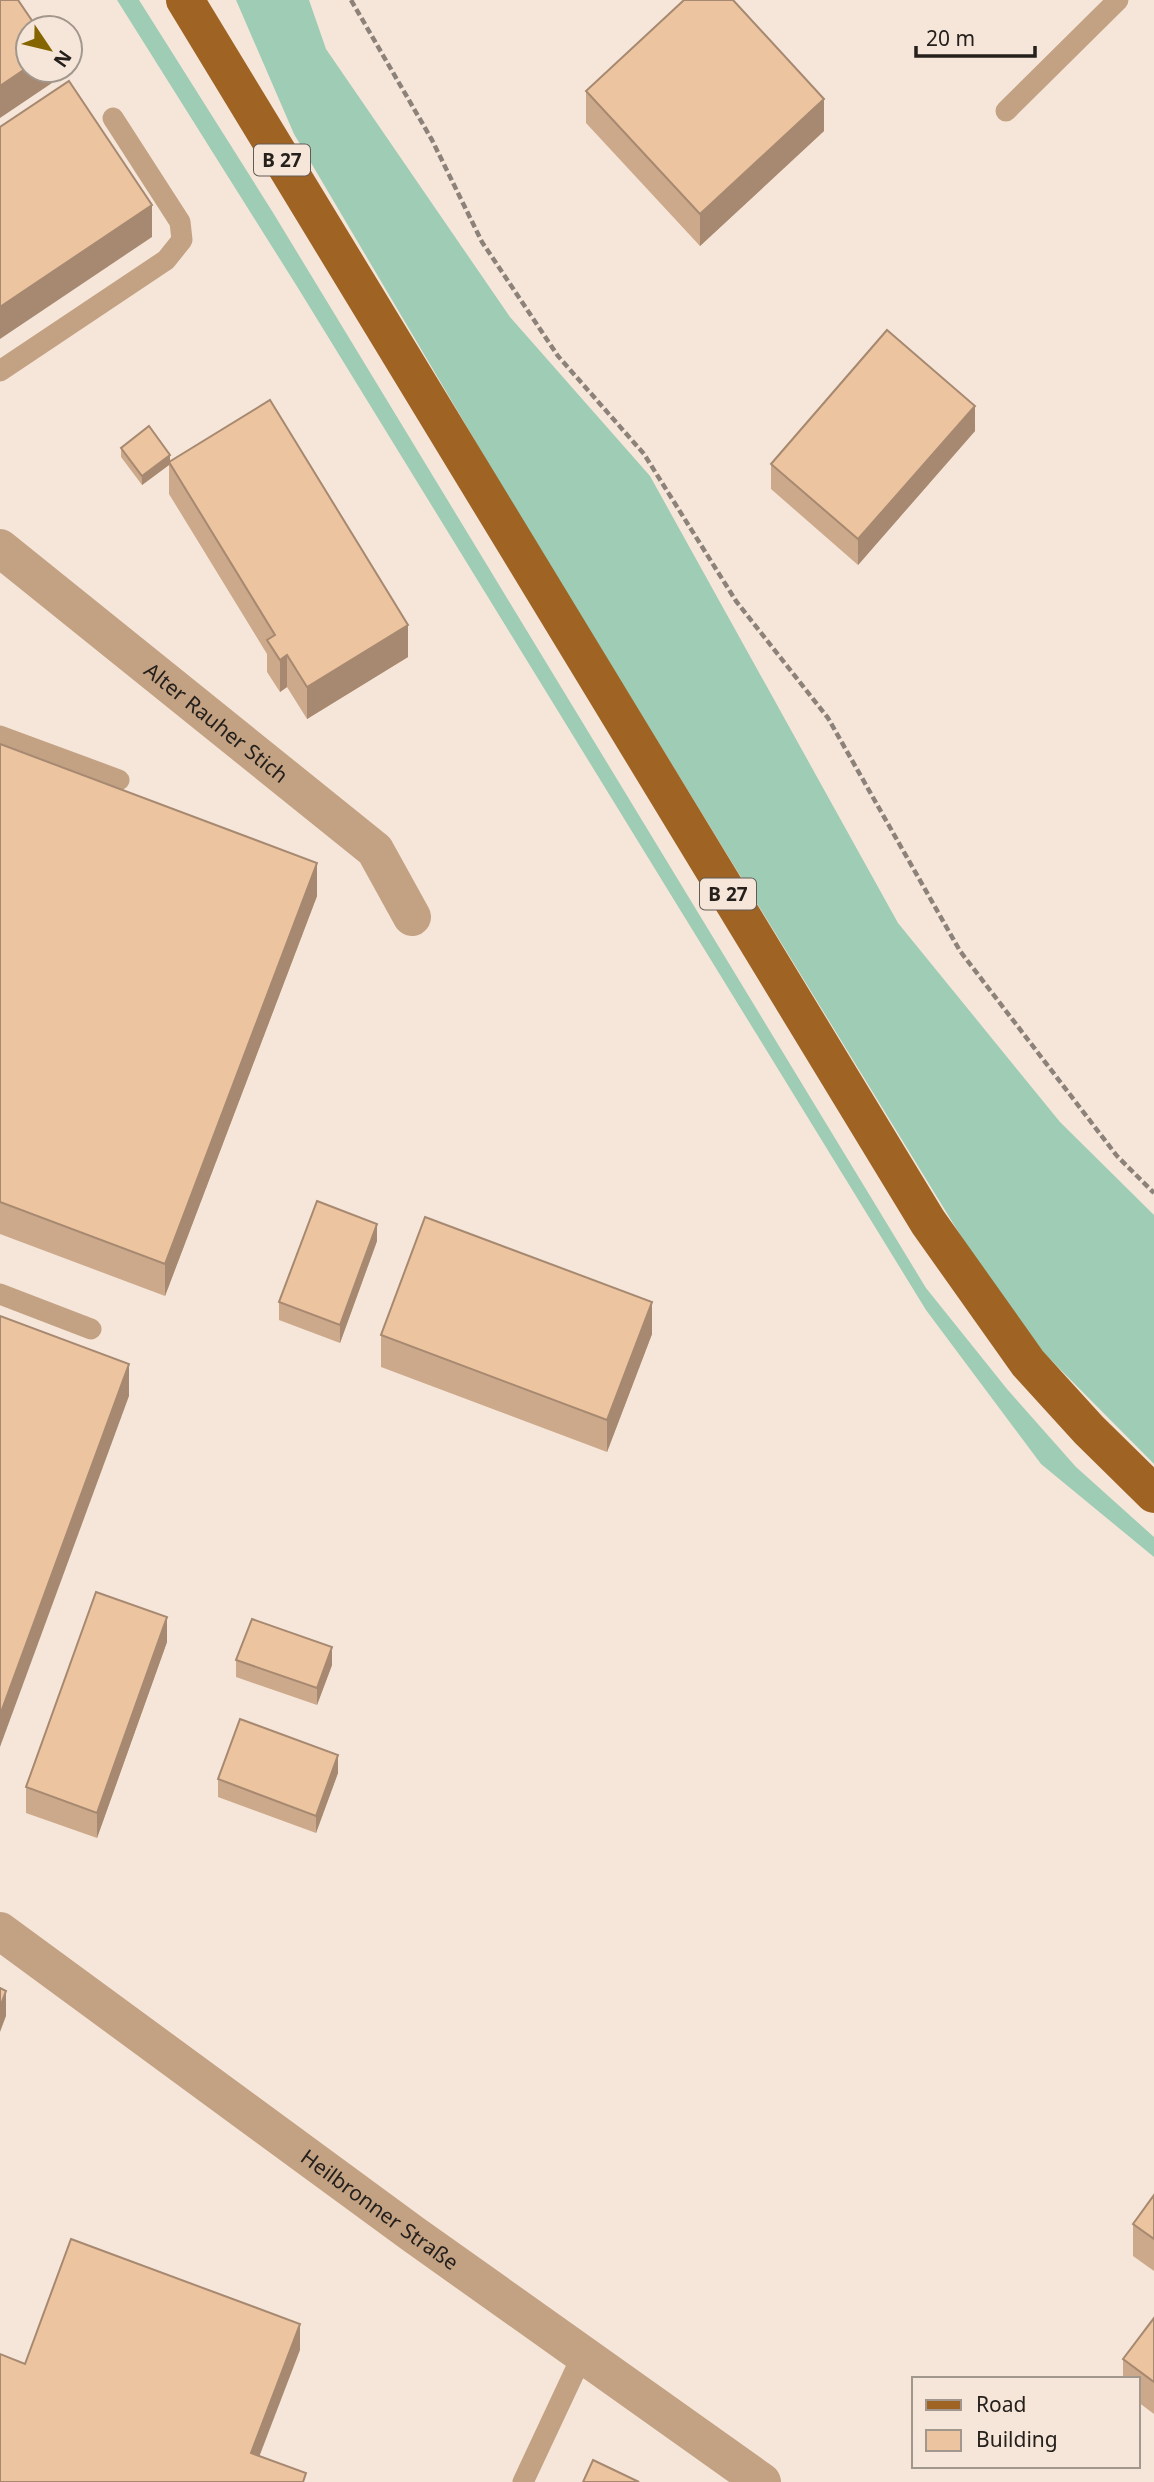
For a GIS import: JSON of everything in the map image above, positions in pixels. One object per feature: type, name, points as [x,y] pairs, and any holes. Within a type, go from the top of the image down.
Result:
[{"type":"main road","name":"B 27","points":[[185,0],[928,1222],[1028,1363],[1089,1430],[1154,1494]]},
{"type":"street","name":"Alter Rauher Stich","points":[[0,548],[375,850],[412,917]]},
{"type":"street","name":"Heilbronner Straße","points":[[0,1931],[413,2234],[762,2482]]},
{"type":"lane","points":[[1006,111],[1118,0]]},
{"type":"lane","points":[[0,371],[166,260],[182,240],[180,222],[113,118]]},
{"type":"lane","points":[[0,737],[119,780]]},
{"type":"lane","points":[[0,1294],[92,1329]]},
{"type":"lane","points":[[523,2482],[583,2354]]},
{"type":"path","points":[[352,0],[432,140],[482,242],[512,288],[558,356],[644,454],[736,601],[828,719],[960,951],[1117,1156],[1154,1193]]},
{"type":"green space","points":[[117,0],[139,0],[272,211],[926,1288],[1007,1389],[1076,1467],[1154,1537],[1154,1557],[1041,1464],[926,1310],[298,288]]},
{"type":"green space","points":[[236,0],[309,0],[326,49],[510,317],[650,476],[898,923],[1060,1122],[1154,1215],[1154,1464],[1044,1353],[975,1259],[516,510],[294,134]]},
{"type":"building","points":[[0,0],[18,0],[28,14],[14,14],[14,76],[0,86]]},
{"type":"building","points":[[684,0],[733,0],[824,99],[700,214],[586,91]]},
{"type":"building","points":[[64,84],[71,84],[152,205],[0,307],[0,127]]},
{"type":"building","points":[[887,330],[975,406],[858,539],[771,464]]},
{"type":"building","points":[[270,400],[408,625],[307,687],[287,655],[280,660],[267,640],[275,635],[169,462]]},
{"type":"building","points":[[149,426],[170,455],[142,476],[121,448]]},
{"type":"building","points":[[0,744],[317,863],[165,1264],[0,1202]]},
{"type":"building","points":[[317,1201],[377,1224],[340,1325],[279,1302]]},
{"type":"building","points":[[425,1217],[652,1302],[607,1420],[381,1335]]},
{"type":"building","points":[[0,1316],[129,1364],[0,1715]]},
{"type":"building","points":[[96,1592],[167,1617],[97,1813],[26,1787]]},
{"type":"building","points":[[252,1619],[332,1647],[317,1688],[236,1660]]},
{"type":"building","points":[[240,1719],[338,1755],[316,1816],[218,1779]]},
{"type":"building","points":[[0,1988],[6,1991],[0,2007]]},
{"type":"building","points":[[1154,2195],[1154,2239],[1133,2224]]},
{"type":"building","points":[[71,2239],[300,2324],[251,2453],[306,2473],[303,2482],[0,2482],[0,2354],[25,2364]]},
{"type":"building","points":[[1154,2318],[1154,2382],[1123,2359]]},
{"type":"building","points":[[593,2460],[639,2482],[583,2482]]}]
